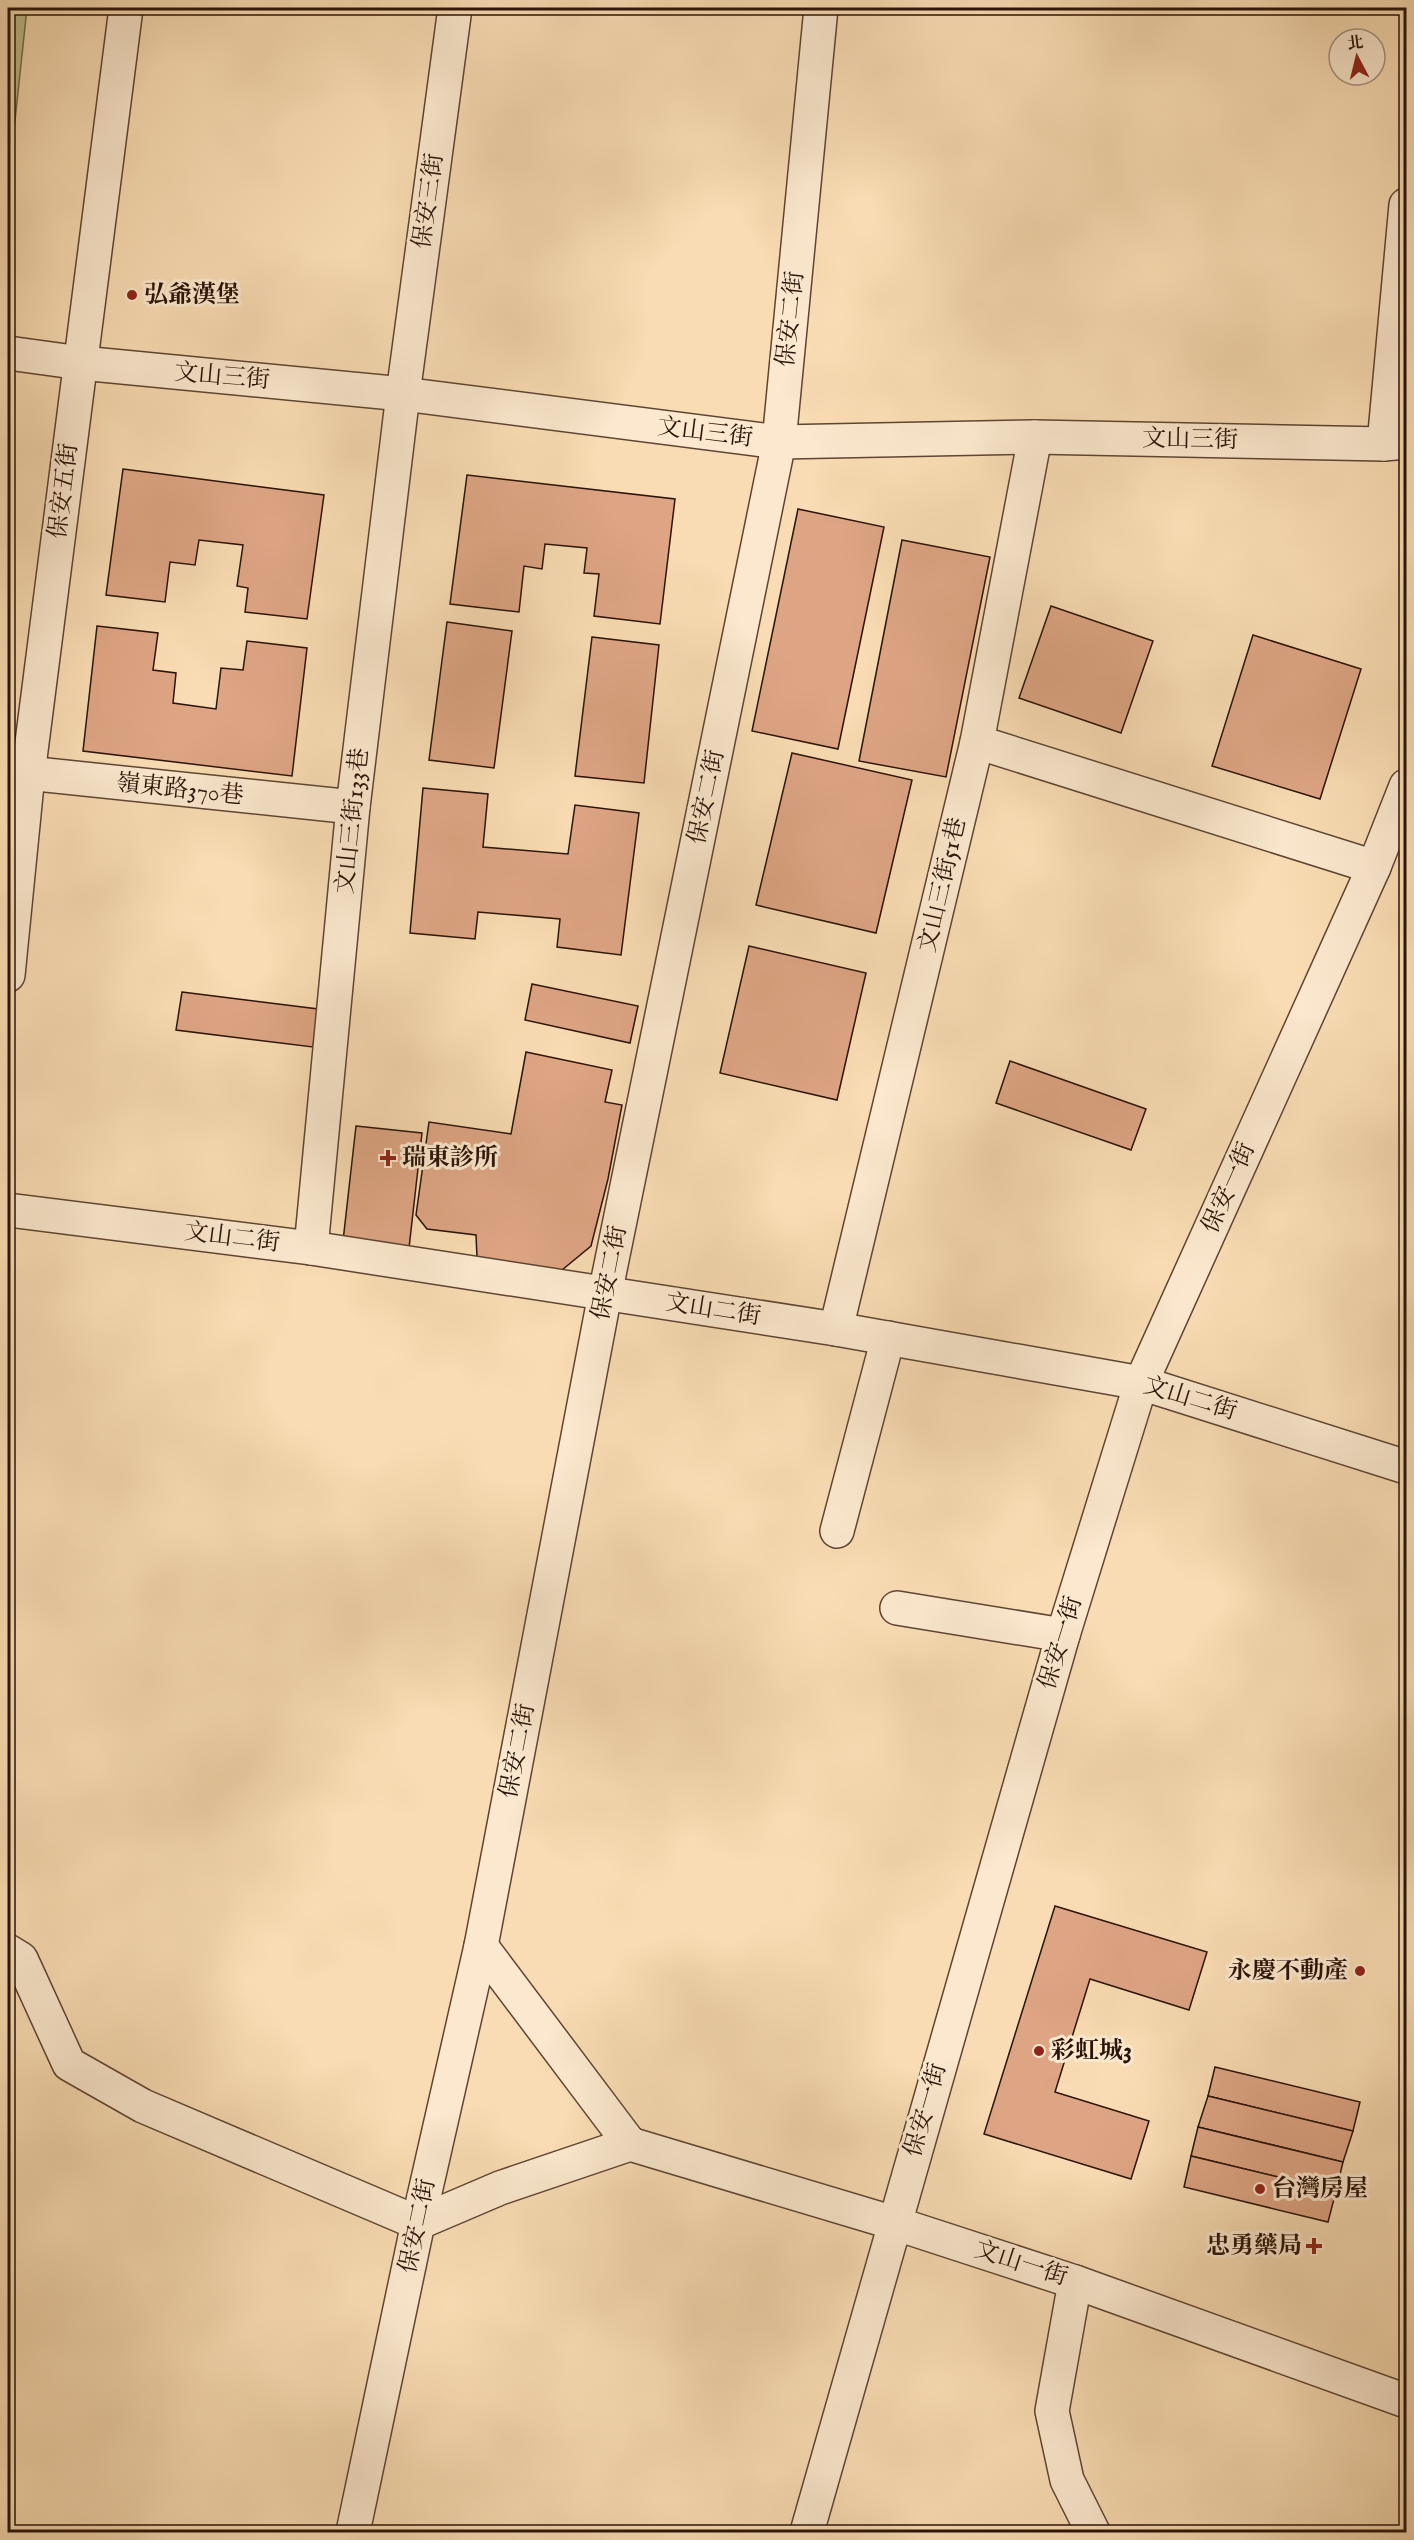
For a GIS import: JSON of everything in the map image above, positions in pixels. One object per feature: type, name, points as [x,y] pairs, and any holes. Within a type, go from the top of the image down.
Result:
[{"type":"street","name":"保安五街","points":[[8,975],[18,773],[81,363],[126,8]]},
{"type":"street","name":"保安三街","points":[[403,394],[455,8]]},
{"type":"street","name":"保安二街","points":[[353,2532],[418,2223],[481,1946],[605,1294],[780,442],[822,8]]},
{"type":"street","points":[[1395,443],[1407,205]]},
{"type":"street","name":"文山三街","points":[[8,353],[81,363],[403,394],[780,442],[1035,437],[1395,443]]},
{"type":"street","name":"文山三街133巷","points":[[311,1248],[353,807],[403,394]]},
{"type":"street","name":"文山三街51巷","points":[[836,1329],[977,742],[1035,437]]},
{"type":"street","points":[[977,742],[1374,867]]},
{"type":"street","name":"嶺東路370巷","points":[[18,773],[353,807]]},
{"type":"street","name":"保安一街","points":[[807,2532],[1063,1635],[1141,1383],[1374,867],[1407,786]]},
{"type":"street","name":"文山二街","points":[[8,1210],[311,1248],[836,1329],[1141,1383],[1407,1467]]},
{"type":"street","points":[[837,1531],[888,1338]]},
{"type":"street","points":[[897,1608],[1063,1635]]},
{"type":"street","points":[[8,1951],[21,1959],[69,2064],[142,2106],[418,2223],[500,2188],[630,2144],[481,1946]]},
{"type":"street","name":"文山一街","points":[[630,2144],[894,2223],[1075,2282],[1407,2401]]},
{"type":"street","points":[[1075,2282],[1052,2411],[1067,2480],[1093,2532]]},
{"type":"green space","points":[[8,8],[27,8],[8,186]]},
{"type":"building","points":[[123,469],[324,495],[307,619],[245,612],[248,588],[237,586],[243,545],[199,540],[195,565],[170,562],[165,602],[106,595]]},
{"type":"building","points":[[467,475],[675,499],[660,624],[594,616],[599,574],[584,573],[587,548],[545,544],[542,569],[524,566],[519,612],[450,604]]},
{"type":"building","points":[[798,509],[884,527],[838,749],[752,731]]},
{"type":"building","points":[[902,540],[990,557],[946,777],[859,761]]},
{"type":"building","points":[[1051,606],[1153,641],[1121,733],[1019,698]]},
{"type":"building","points":[[447,622],[512,631],[494,768],[429,760]]},
{"type":"building","points":[[97,626],[158,633],[153,670],[176,673],[173,703],[216,709],[221,668],[243,670],[247,641],[307,648],[292,776],[83,751]]},
{"type":"building","points":[[1253,635],[1361,669],[1320,799],[1212,766]]},
{"type":"building","points":[[592,637],[659,645],[644,783],[575,776]]},
{"type":"building","points":[[792,753],[912,780],[876,933],[756,905]]},
{"type":"building","points":[[423,788],[488,794],[483,847],[568,854],[575,805],[639,813],[621,955],[557,947],[560,919],[478,912],[475,939],[410,933]]},
{"type":"building","points":[[749,946],[866,973],[837,1100],[720,1073]]},
{"type":"building","points":[[532,984],[638,1006],[630,1043],[525,1020]]},
{"type":"building","points":[[182,992],[318,1009],[313,1047],[176,1030]]},
{"type":"building","points":[[526,1052],[612,1070],[605,1102],[622,1105],[608,1179],[591,1246],[562,1270],[477,1257],[476,1235],[427,1229],[416,1215],[429,1122],[511,1134]]},
{"type":"building","points":[[1010,1061],[1146,1109],[1131,1150],[996,1103]]},
{"type":"building","points":[[356,1126],[422,1133],[409,1248],[343,1241]]},
{"type":"building","name":"彩虹城3","points":[[1055,1906],[1207,1952],[1189,2010],[1090,1979],[1055,2092],[1149,2121],[1131,2179],[984,2134]]},
{"type":"building","points":[[1215,2067],[1360,2102],[1353,2131],[1208,2096]]},
{"type":"building","points":[[1208,2096],[1353,2131],[1343,2162],[1198,2127]]},
{"type":"building","points":[[1198,2127],[1343,2162],[1336,2191],[1191,2156]]},
{"type":"building","name":"台灣房屋","points":[[1191,2156],[1336,2191],[1328,2222],[1184,2187]]},
{"type":"place","name":"弘爺漢堡","points":[[132,295]]},
{"type":"place","name":"瑞東診所","points":[[388,1158]]},
{"type":"place","name":"永慶不動產","points":[[1360,1971]]},
{"type":"place","name":"彩虹城3","points":[[1039,2051]]},
{"type":"place","name":"台灣房屋","points":[[1260,2189]]},
{"type":"place","name":"忠勇藥局","points":[[1314,2246]]}]
